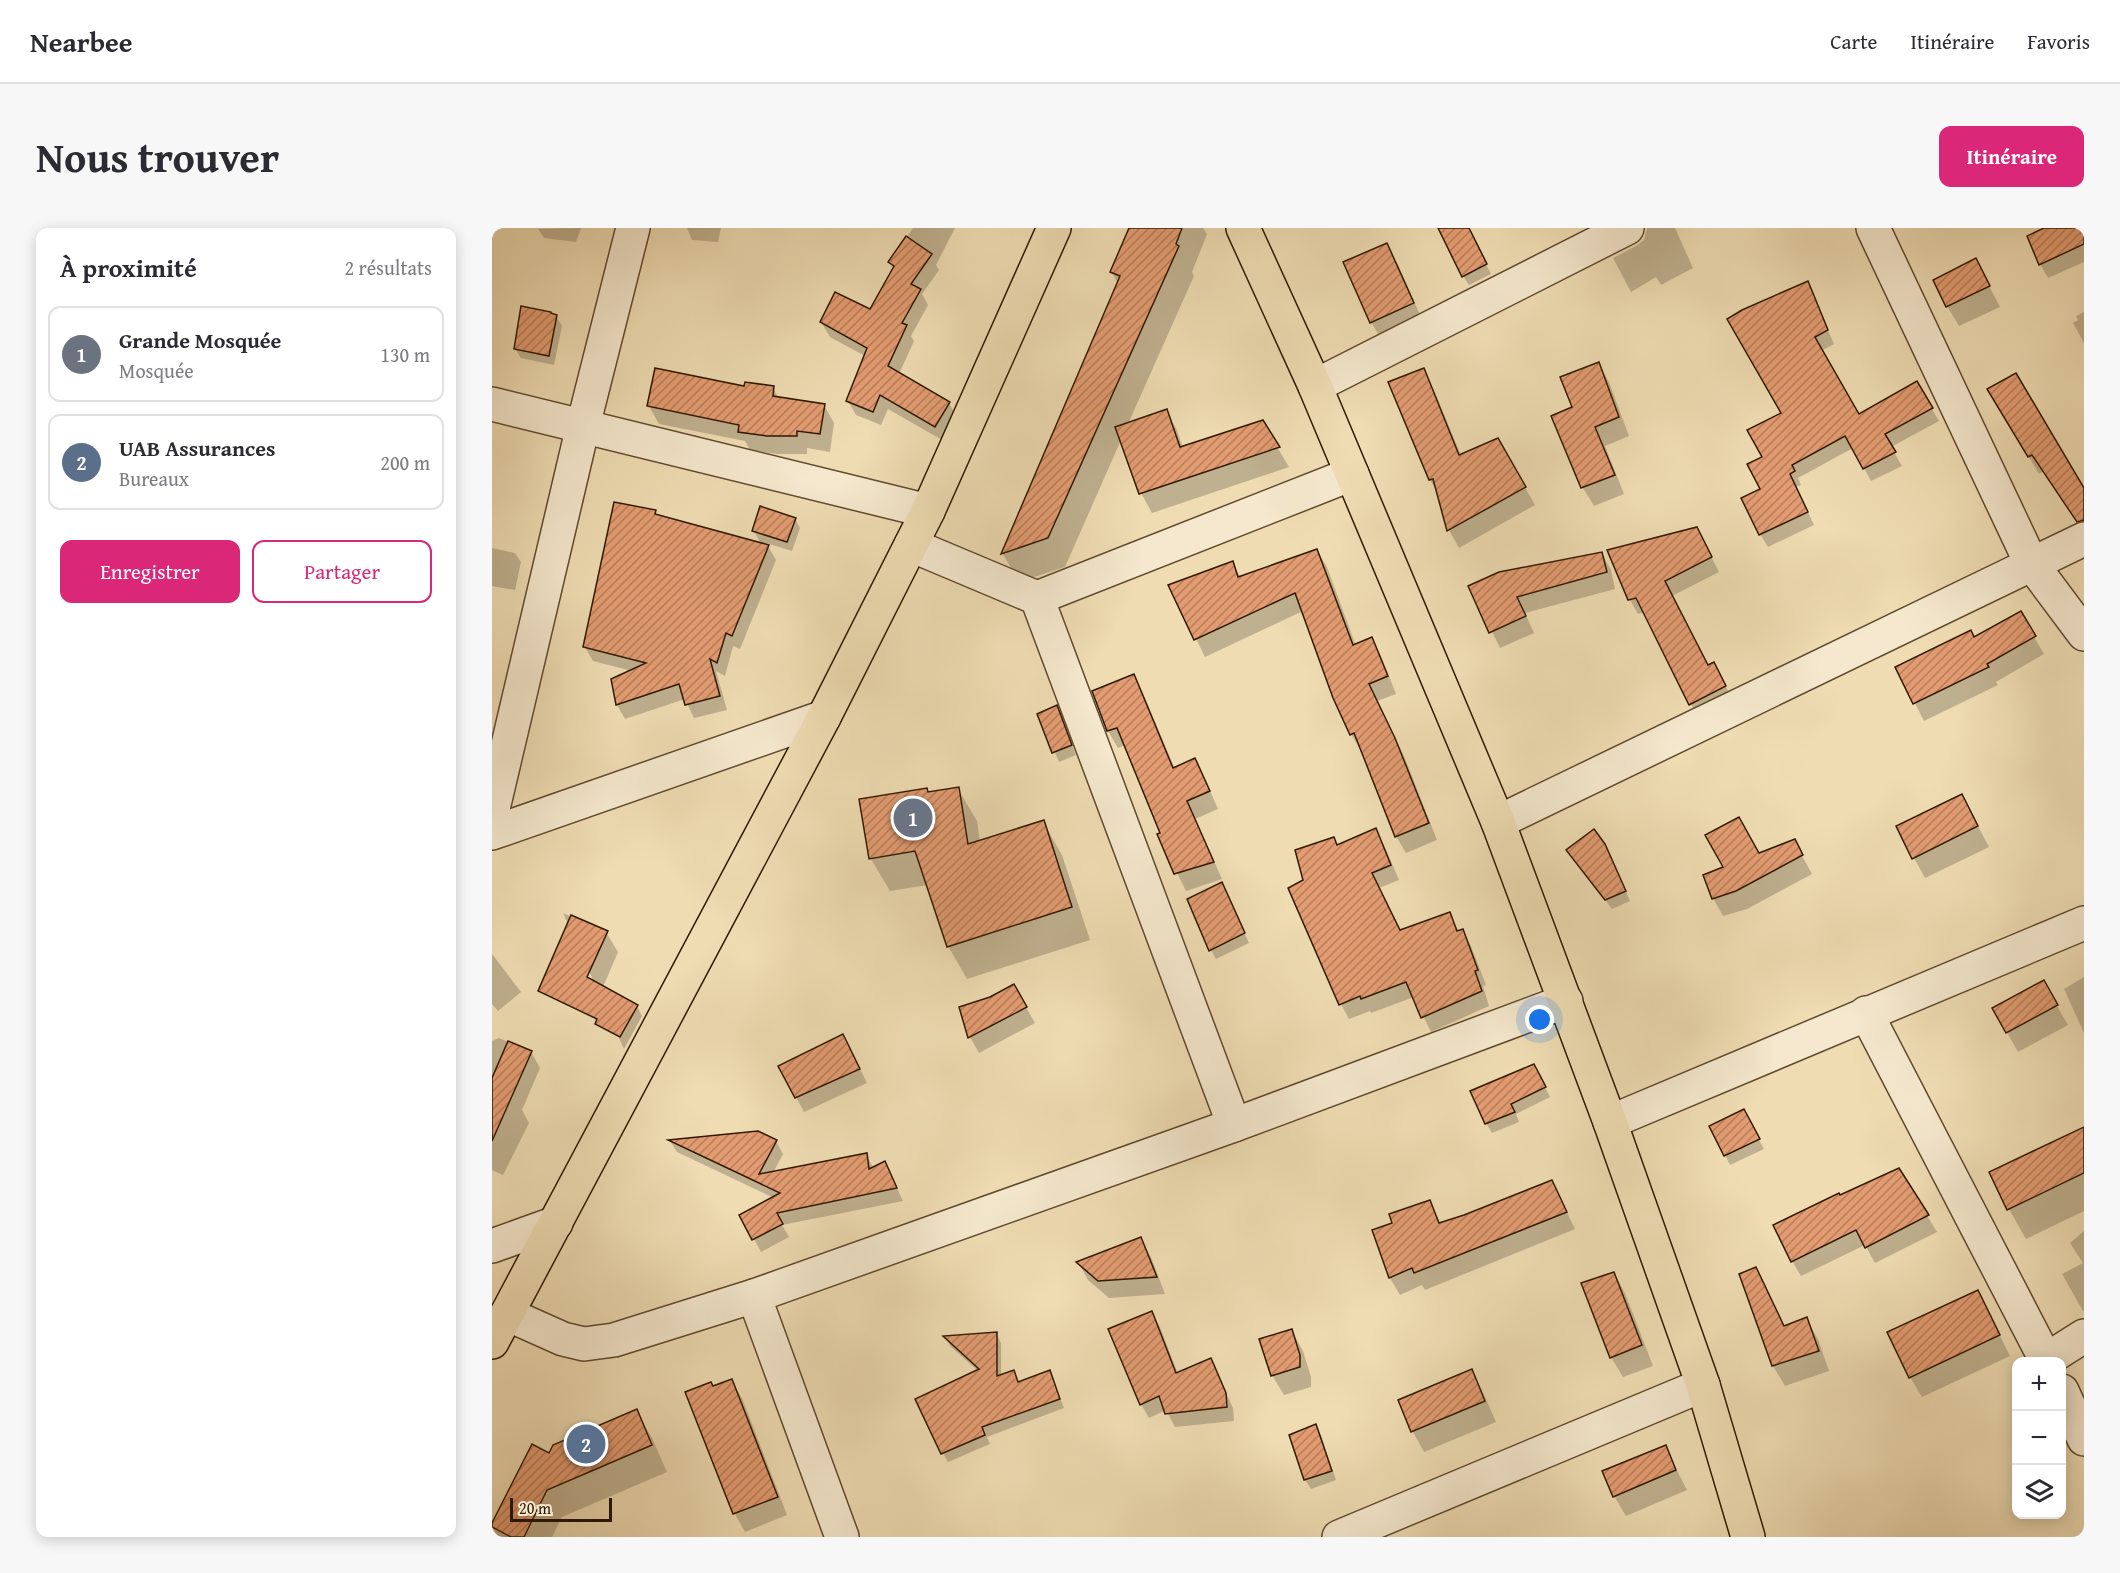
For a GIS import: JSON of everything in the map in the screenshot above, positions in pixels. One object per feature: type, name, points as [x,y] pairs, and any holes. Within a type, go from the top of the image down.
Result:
[{"type":"main road","points":[[500,1328],[824,717],[911,545],[1054,228]]},
{"type":"main road","points":[[1243,228],[1315,386],[1498,822],[1566,1001],[1703,1385],[1748,1537]]},
{"type":"street","points":[[492,813],[583,426],[633,228]]},
{"type":"street","points":[[1315,386],[1627,228]]},
{"type":"street","points":[[1873,228],[2031,563],[2084,634]]},
{"type":"street","points":[[492,404],[928,511]]},
{"type":"street","points":[[911,545],[1037,598],[1352,474]]},
{"type":"street","points":[[1498,822],[2084,539]]},
{"type":"street","points":[[1037,598],[1234,1125]]},
{"type":"street","points":[[492,832],[824,717]]},
{"type":"street","points":[[1610,1122],[2084,923]]},
{"type":"street","points":[[500,1328],[584,1344],[614,1340],[754,1296],[1234,1125],[1566,1001]]},
{"type":"street","points":[[1866,1013],[2045,1357]]},
{"type":"street","points":[[492,1246],[556,1223]]},
{"type":"street","points":[[754,1296],[842,1537]]},
{"type":"street","points":[[2053,1357],[2084,1336]]},
{"type":"street","points":[[1339,1537],[1703,1385]]},
{"type":"street","points":[[2066,1401],[2084,1439]]},
{"type":"building","points":[[1129,228],[1182,228],[1176,244],[1179,246],[1048,538],[1001,554],[1120,276],[1110,272]]},
{"type":"building","points":[[1438,228],[1469,228],[1487,264],[1462,277]]},
{"type":"building","points":[[2044,228],[2084,228],[2084,244],[2039,265],[2027,236]]},
{"type":"building","points":[[906,236],[932,254],[911,284],[921,289],[902,323],[907,325],[888,366],[950,402],[935,427],[880,395],[873,412],[846,401],[867,348],[820,322],[835,292],[870,309],[894,266],[888,262]]},
{"type":"building","points":[[1387,243],[1414,303],[1370,323],[1343,262]]},
{"type":"building","points":[[1976,258],[1990,286],[1946,307],[1933,280]]},
{"type":"building","points":[[1808,281],[1828,330],[1815,337],[1859,414],[1917,381],[1933,408],[1885,434],[1896,452],[1863,469],[1845,436],[1792,465],[1795,471],[1790,474],[1808,512],[1759,535],[1741,498],[1760,489],[1747,464],[1762,457],[1747,430],[1781,413],[1727,319]]},
{"type":"building","points":[[521,306],[557,315],[549,356],[514,349]]},
{"type":"building","points":[[1599,362],[1619,417],[1595,427],[1615,475],[1581,488],[1551,416],[1572,407],[1560,377]]},
{"type":"building","points":[[655,368],[744,386],[745,382],[774,386],[773,396],[825,404],[820,434],[797,431],[797,436],[767,436],[738,432],[739,425],[647,406]]},
{"type":"building","points":[[1424,368],[1459,455],[1498,438],[1526,487],[1447,531],[1433,479],[1429,480],[1388,382]]},
{"type":"building","points":[[2016,373],[2084,488],[2084,520],[2077,522],[2032,455],[2028,457],[1987,389]]},
{"type":"building","points":[[1167,409],[1180,447],[1263,420],[1280,447],[1139,494],[1115,427]]},
{"type":"building","points":[[614,502],[656,510],[655,514],[769,545],[732,636],[726,633],[717,663],[710,659],[720,696],[685,705],[679,684],[616,705],[611,679],[646,663],[583,647]]},
{"type":"building","points":[[760,506],[796,518],[787,542],[752,531]]},
{"type":"building","points":[[1697,527],[1712,557],[1665,581],[1708,665],[1714,662],[1726,686],[1689,705],[1636,598],[1628,600],[1607,550]]},
{"type":"building","points":[[1317,549],[1353,645],[1372,637],[1388,676],[1369,684],[1395,738],[1429,823],[1395,837],[1354,733],[1350,735],[1333,698],[1295,593],[1194,640],[1168,585],[1233,561],[1238,577]]},
{"type":"building","points":[[1602,552],[1607,572],[1517,597],[1526,616],[1489,633],[1468,586],[1499,572]]},
{"type":"building","points":[[2021,611],[2036,636],[1987,664],[1989,667],[1913,704],[1895,667],[1971,630],[1974,637]]},
{"type":"building","points":[[1134,674],[1173,768],[1195,758],[1210,791],[1187,801],[1214,862],[1174,874],[1157,834],[1160,833],[1117,728],[1107,731],[1092,691]]},
{"type":"building","points":[[1057,705],[1072,745],[1052,753],[1037,714]]},
{"type":"building","points":[[959,787],[968,844],[1044,820],[1072,907],[947,947],[915,851],[869,859],[859,799],[927,788],[928,792]]},
{"type":"building","points":[[1962,794],[1978,826],[1912,859],[1896,826]]},
{"type":"building","points":[[1739,817],[1759,853],[1795,839],[1803,855],[1736,891],[1712,899],[1703,875],[1723,867],[1705,835]]},
{"type":"building","points":[[1376,828],[1391,865],[1372,873],[1400,930],[1450,912],[1457,931],[1463,929],[1478,970],[1475,971],[1482,991],[1421,1018],[1406,982],[1339,1005],[1288,888],[1303,880],[1295,850],[1334,837],[1337,845]]},
{"type":"building","points":[[1594,829],[1605,844],[1626,891],[1605,900],[1566,850]]},
{"type":"building","points":[[1222,882],[1245,933],[1209,951],[1187,899]]},
{"type":"building","points":[[571,915],[608,931],[587,977],[638,1005],[620,1037],[595,1024],[597,1019],[538,991]]},
{"type":"building","points":[[2044,980],[2058,1005],[2006,1033],[1992,1008]]},
{"type":"building","points":[[1014,984],[1027,1007],[968,1038],[959,1007],[990,997]]},
{"type":"building","points":[[843,1034],[860,1069],[795,1098],[778,1066]]},
{"type":"building","points":[[508,1041],[532,1051],[492,1141],[492,1078]]},
{"type":"building","points":[[1534,1064],[1546,1087],[1511,1104],[1515,1112],[1485,1124],[1470,1091]]},
{"type":"building","points":[[1744,1109],[1760,1139],[1724,1156],[1709,1126]]},
{"type":"building","points":[[2084,1127],[2084,1173],[2007,1210],[1989,1172]]},
{"type":"building","points":[[758,1131],[777,1140],[759,1174],[867,1153],[869,1169],[885,1161],[897,1188],[777,1213],[783,1224],[752,1240],[739,1215],[780,1193],[668,1140]]},
{"type":"building","points":[[1899,1168],[1929,1215],[1865,1248],[1856,1230],[1791,1262],[1773,1225],[1839,1193],[1840,1195]]},
{"type":"building","points":[[1552,1180],[1567,1212],[1414,1273],[1412,1268],[1389,1278],[1372,1230],[1392,1223],[1389,1214],[1430,1200],[1439,1223]]},
{"type":"building","points":[[1141,1237],[1157,1277],[1098,1281],[1076,1262]]},
{"type":"building","points":[[1756,1267],[1784,1326],[1807,1317],[1819,1351],[1772,1366],[1739,1274]]},
{"type":"building","points":[[1614,1272],[1642,1345],[1610,1358],[1581,1283]]},
{"type":"building","points":[[1978,1290],[2000,1335],[1909,1378],[1887,1332]]},
{"type":"building","points":[[1152,1311],[1176,1373],[1211,1358],[1226,1393],[1227,1407],[1165,1414],[1159,1396],[1140,1405],[1108,1329]]},
{"type":"building","points":[[1292,1329],[1300,1355],[1300,1367],[1271,1376],[1259,1339]]},
{"type":"building","points":[[997,1332],[997,1376],[1014,1370],[1018,1382],[1050,1370],[1060,1399],[982,1427],[985,1435],[941,1454],[915,1399],[979,1369],[943,1336]]},
{"type":"building","points":[[1472,1369],[1485,1401],[1411,1432],[1398,1400]]},
{"type":"building","points":[[732,1379],[778,1497],[733,1514],[685,1392],[711,1382],[713,1386]]},
{"type":"building","points":[[637,1409],[652,1445],[547,1490],[524,1537],[511,1537],[492,1527],[532,1444],[549,1453],[553,1445]]},
{"type":"building","points":[[1316,1424],[1332,1471],[1304,1480],[1289,1435]]},
{"type":"building","points":[[1666,1445],[1676,1470],[1613,1497],[1602,1471]]},
{"type":"place","name":"Grande Mosquée","points":[[913,818]]},
{"type":"place","name":"UAB Assurances","points":[[586,1444]]}]
